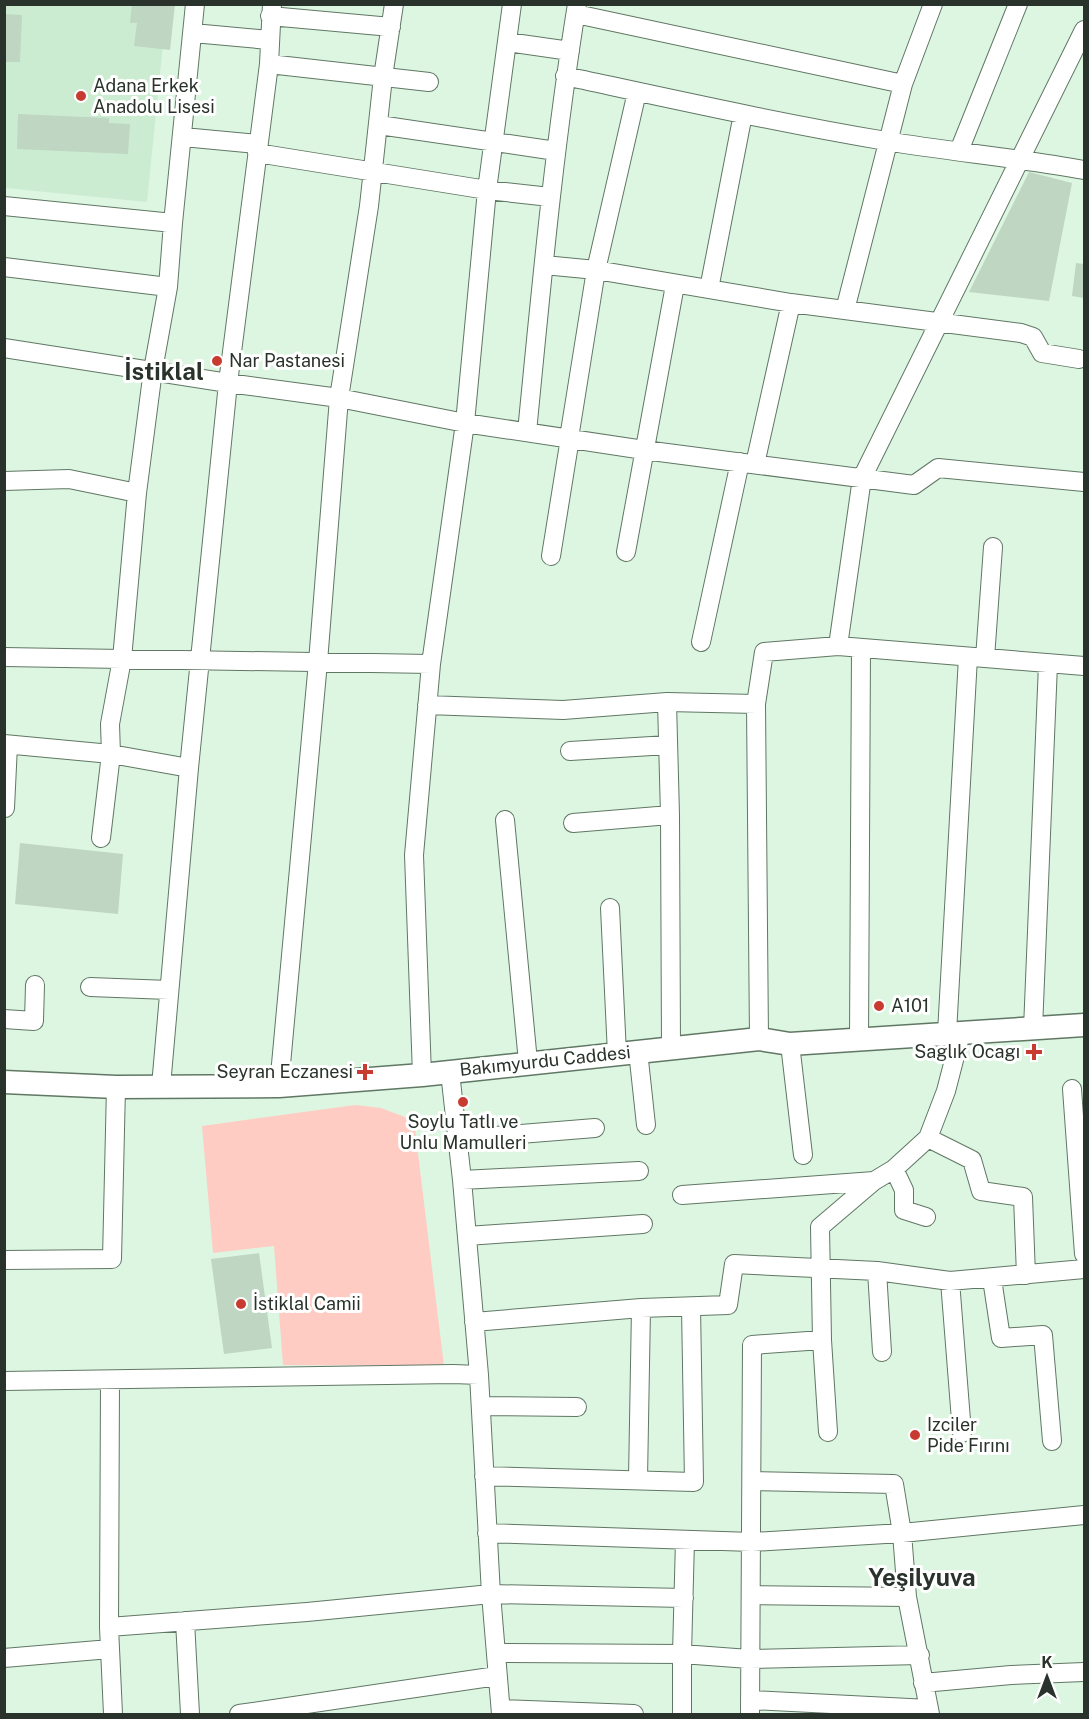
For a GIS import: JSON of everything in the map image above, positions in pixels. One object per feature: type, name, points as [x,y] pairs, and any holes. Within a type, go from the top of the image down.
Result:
[{"type":"main road","name":"Bakımyurdu Caddesi","points":[[4,1082],[116,1087],[279,1086],[422,1075],[759,1039],[790,1044],[1084,1025]]},
{"type":"street","points":[[101,838],[111,754],[110,724],[122,659],[137,493],[153,370],[168,287],[172,223],[183,137],[195,4]]},
{"type":"street","points":[[279,1086],[318,662],[339,398],[369,206],[382,77],[394,4]]},
{"type":"street","points":[[422,1075],[414,855],[431,664],[465,423],[487,190],[512,4]]},
{"type":"street","points":[[845,310],[903,84],[933,4]]},
{"type":"street","points":[[958,150],[1018,4]]},
{"type":"street","points":[[527,432],[550,197],[565,76],[577,9],[903,84]]},
{"type":"street","points":[[161,1086],[189,768],[228,383],[269,64],[271,10],[391,27]]},
{"type":"street","points":[[838,646],[862,478],[1084,30]]},
{"type":"street","points":[[193,33],[269,40]]},
{"type":"street","points":[[507,42],[570,51]]},
{"type":"street","points":[[269,64],[429,82]]},
{"type":"street","points":[[565,76],[743,114],[887,141],[1084,170]]},
{"type":"street","points":[[551,556],[596,270],[637,92]]},
{"type":"street","points":[[709,289],[743,114]]},
{"type":"street","points":[[378,125],[495,140],[556,151]]},
{"type":"street","points":[[183,137],[257,148],[372,172],[487,190],[550,197]]},
{"type":"street","points":[[4,206],[172,223]]},
{"type":"street","points":[[544,265],[596,270],[791,303],[1021,333],[1033,337],[1042,353],[1079,359]]},
{"type":"street","points":[[4,267],[168,287]]},
{"type":"street","points":[[626,552],[675,285]]},
{"type":"street","points":[[701,642],[791,303]]},
{"type":"street","points":[[4,348],[339,398],[465,423],[644,450],[914,485],[938,468],[1084,482]]},
{"type":"street","points":[[4,481],[69,479],[137,493]]},
{"type":"street","points":[[828,1432],[822,1340],[820,1227],[874,1181],[894,1169],[928,1138],[946,1091],[954,1033],[977,658],[993,547]]},
{"type":"street","points":[[759,1039],[756,704],[764,652],[838,646],[1084,666]]},
{"type":"street","points":[[859,1040],[861,649]]},
{"type":"street","points":[[4,657],[431,664]]},
{"type":"street","points":[[1033,1029],[1048,664]]},
{"type":"street","points":[[427,705],[563,710],[667,702],[756,704]]},
{"type":"street","points":[[667,702],[671,1048]]},
{"type":"street","points":[[5,808],[6,744],[111,754],[189,768]]},
{"type":"street","points":[[570,751],[668,745]]},
{"type":"street","points":[[573,824],[670,815]]},
{"type":"street","points":[[506,820],[528,1062]]},
{"type":"street","points":[[610,908],[627,1052],[646,1125]]},
{"type":"street","points":[[4,1019],[34,1021],[35,985]]},
{"type":"street","points":[[90,987],[169,990]]},
{"type":"street","points":[[790,1044],[803,1155]]},
{"type":"street","points":[[450,1072],[479,1375],[487,1533],[501,1712],[634,1714]]},
{"type":"street","points":[[4,1260],[112,1259],[116,1087]]},
{"type":"street","points":[[1072,1089],[1084,1254]]},
{"type":"street","points":[[458,1139],[596,1128]]},
{"type":"street","points":[[928,1138],[972,1160],[981,1191],[1023,1197],[1026,1275]]},
{"type":"street","points":[[894,1169],[904,1190],[904,1210],[926,1217]]},
{"type":"street","points":[[462,1180],[639,1171]]},
{"type":"street","points":[[682,1195],[874,1181]]},
{"type":"street","points":[[467,1236],[643,1224]]},
{"type":"street","points":[[474,1322],[641,1308],[728,1305],[734,1264],[877,1271],[950,1281],[1084,1269]]},
{"type":"street","points":[[877,1271],[882,1352]]},
{"type":"street","points":[[992,1279],[1001,1338],[1043,1335],[1052,1441]]},
{"type":"street","points":[[950,1281],[962,1433]]},
{"type":"street","points":[[484,1476],[694,1482],[691,1307]]},
{"type":"street","points":[[638,1479],[641,1308]]},
{"type":"street","points":[[752,1482],[894,1484],[902,1533],[907,1597],[930,1712],[751,1707],[749,1659],[752,1542],[752,1482],[752,1345],[822,1340]]},
{"type":"street","points":[[4,1381],[479,1375]]},
{"type":"street","points":[[110,1380],[109,1627],[113,1714]]},
{"type":"street","points":[[481,1406],[577,1407]]},
{"type":"street","points":[[487,1533],[752,1542],[902,1533],[1084,1515]]},
{"type":"street","points":[[682,1714],[685,1540]]},
{"type":"street","points":[[109,1627],[308,1612],[491,1594],[684,1598]]},
{"type":"street","points":[[751,1595],[907,1597]]},
{"type":"street","points":[[185,1621],[190,1714]]},
{"type":"street","points":[[4,1658],[110,1649]]},
{"type":"street","points":[[496,1653],[682,1654],[749,1659],[920,1655]]},
{"type":"street","points":[[923,1683],[1084,1672]]},
{"type":"street","points":[[239,1714],[497,1676]]},
{"type":"shaded area","name":"Adana Erkek Anadolu Lisesi","points":[[4,5],[167,5],[147,202],[5,188]]},
{"type":"shaded area","points":[[355,1105],[381,1108],[405,1117],[415,1129],[444,1366],[283,1365],[274,1246],[213,1253],[202,1126]]},
{"type":"building","points":[[132,4],[175,4],[170,50],[134,46],[137,23],[130,23]]},
{"type":"building","points":[[4,14],[22,15],[20,62],[4,62]]},
{"type":"building","points":[[18,114],[109,118],[109,123],[130,124],[128,154],[17,149]]},
{"type":"building","points":[[1029,172],[1072,183],[1049,301],[969,292]]},
{"type":"building","points":[[1076,263],[1084,264],[1084,298],[1072,296]]},
{"type":"building","points":[[20,843],[123,854],[118,914],[15,904]]},
{"type":"building","name":"İstiklal Camii","points":[[259,1253],[272,1348],[224,1354],[211,1259]]},
{"type":"place","name":"Adana Erkek Anadolu Lisesi","points":[[81,96]]},
{"type":"place","name":"Nar Pastanesi","points":[[217,361]]},
{"type":"place","name":"A101","points":[[879,1006]]},
{"type":"place","name":"Saglık Ocagı","points":[[1034,1052]]},
{"type":"place","name":"Seyran Eczanesi","points":[[365,1072]]},
{"type":"place","name":"Soylu Tatlı ve Unlu Mamulleri","points":[[463,1102]]},
{"type":"place","name":"İstiklal Camii","points":[[241,1304]]},
{"type":"place","name":"Izciler Pide Fırını","points":[[915,1435]]},
{"type":"district","name":"İstiklal","points":[[164,372]]},
{"type":"district","name":"Yeşilyuva","points":[[922,1578]]}]
